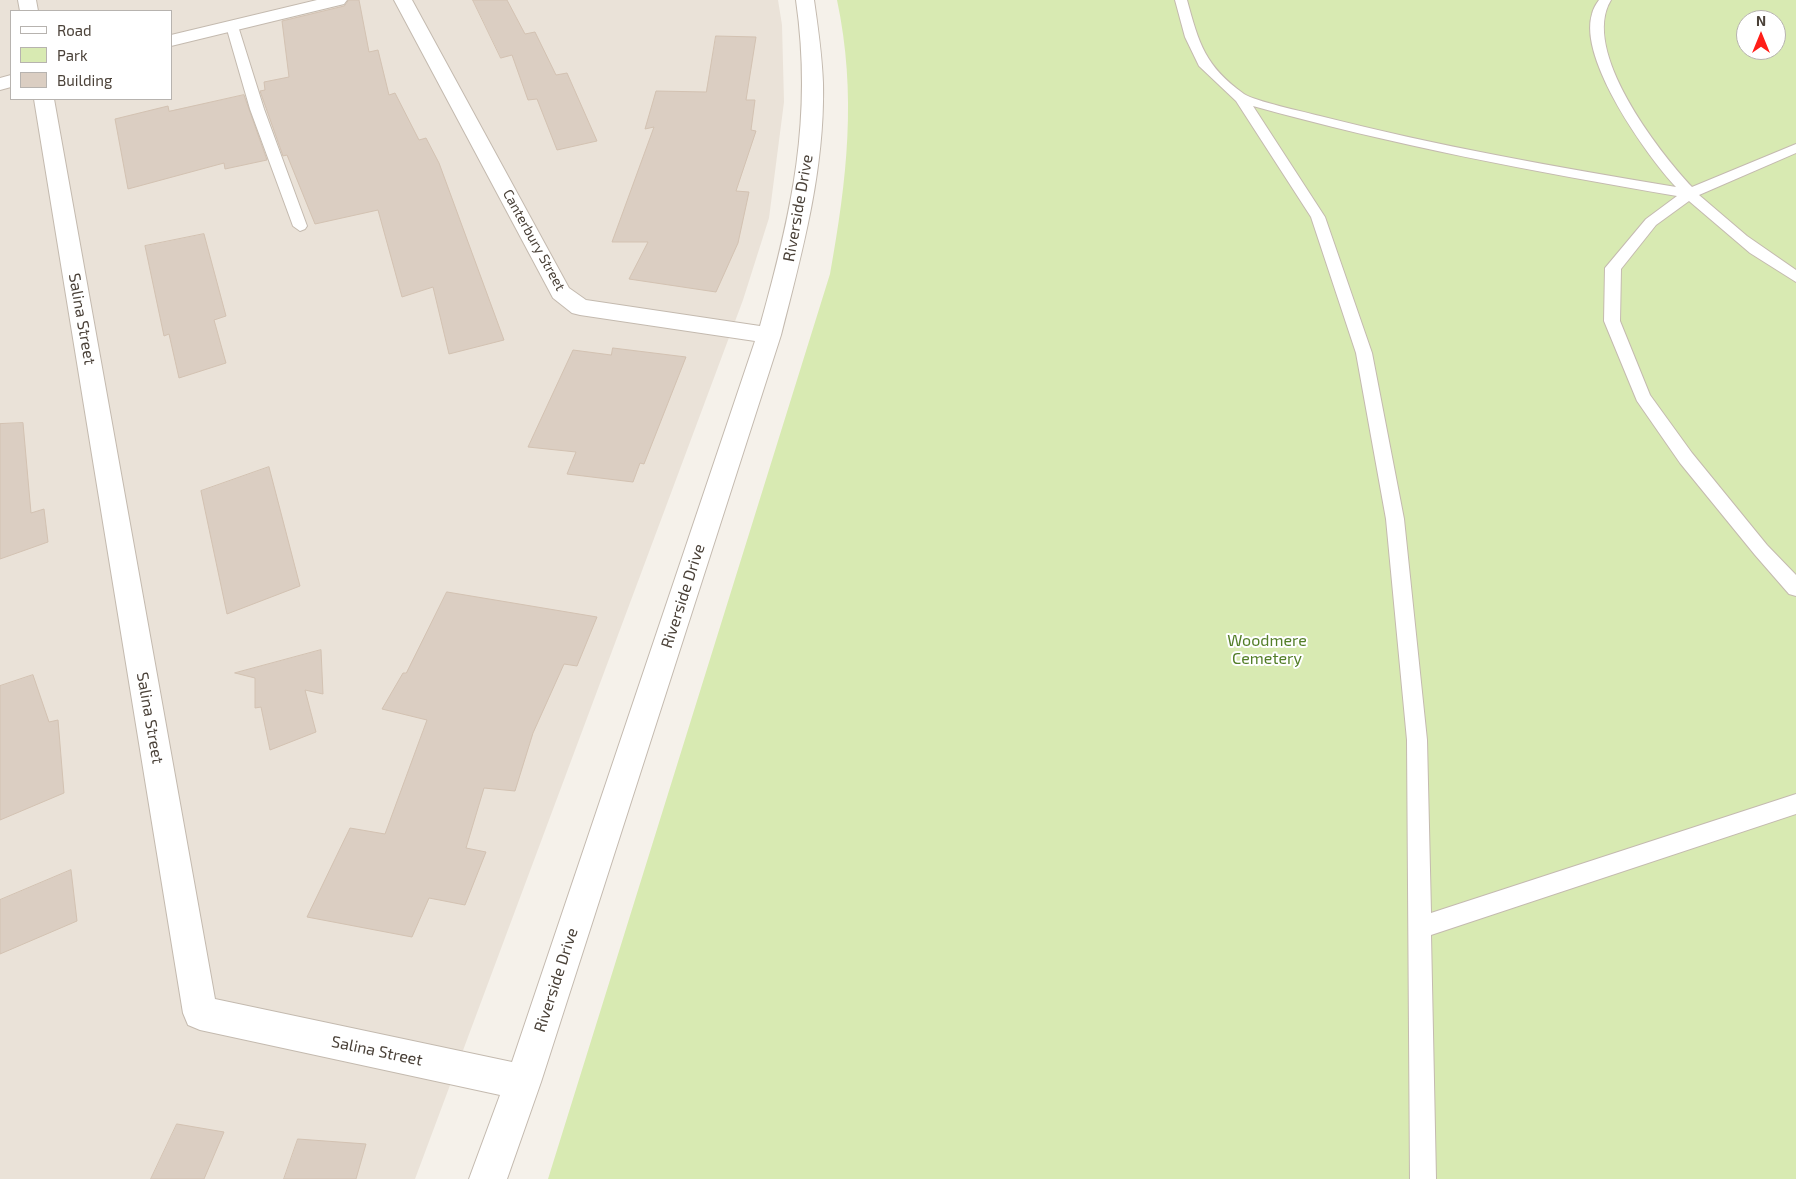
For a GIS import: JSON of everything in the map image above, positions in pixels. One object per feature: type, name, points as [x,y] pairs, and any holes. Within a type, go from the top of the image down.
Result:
[{"type":"street","points":[[172,41],[338,0]]},
{"type":"street","name":"Canterbury Street","points":[[403,0],[561,293],[580,307],[769,335]]},
{"type":"street","name":"Riverside Drive","points":[[488,1179],[523,1082],[769,335],[793,249],[806,180],[812,114],[812,61],[806,0]]},
{"type":"street","name":"Salina Street","points":[[44,100],[200,1013],[523,1082]]},
{"type":"lane","points":[[1181,0],[1191,37],[1205,66],[1241,98],[1258,121],[1318,217],[1364,353],[1395,519],[1417,740],[1423,1179]]},
{"type":"lane","points":[[1605,0],[1597,16],[1602,60],[1617,95],[1654,150],[1690,194],[1716,219],[1761,254],[1796,277]]},
{"type":"lane","points":[[232,26],[257,109],[300,226]]},
{"type":"lane","points":[[1241,98],[1348,127],[1474,157],[1690,194]]},
{"type":"lane","points":[[1796,148],[1710,183],[1690,194],[1651,222],[1613,268],[1612,321],[1643,397],[1686,458],[1761,550],[1796,588]]},
{"type":"lane","points":[[1419,928],[1796,804]]},
{"type":"shaded area","points":[[0,0],[778,0],[782,25],[784,102],[769,218],[743,300],[415,1179],[0,1179]]},
{"type":"green space","name":"Woodmere Cemetery","points":[[837,0],[1796,0],[1796,1179],[548,1179],[830,274],[845,171],[848,103],[847,69]]},
{"type":"building","points":[[349,0],[359,0],[369,52],[378,50],[389,95],[395,93],[419,140],[426,138],[439,163],[504,340],[449,354],[433,287],[402,297],[378,210],[315,224],[287,155],[283,156],[260,91],[265,90],[264,82],[289,77],[282,21],[344,6]]},
{"type":"building","points":[[473,0],[507,0],[525,34],[535,32],[556,75],[567,73],[597,141],[557,150],[537,99],[528,100],[512,55],[501,58]]},
{"type":"building","points":[[716,36],[756,37],[746,100],[755,100],[751,130],[756,131],[736,191],[749,192],[738,243],[716,292],[629,279],[648,242],[612,242],[654,127],[645,129],[656,91],[706,92]]},
{"type":"building","points":[[244,95],[267,160],[225,169],[224,163],[128,189],[115,119],[168,106],[169,111]]},
{"type":"building","points":[[204,234],[226,316],[214,320],[226,363],[179,378],[169,334],[164,336],[145,246]]},
{"type":"building","points":[[613,348],[686,357],[644,464],[640,463],[633,482],[567,474],[576,452],[528,447],[573,350],[611,355]]},
{"type":"building","points":[[23,423],[31,513],[44,509],[48,542],[0,559],[0,424]]},
{"type":"building","points":[[269,467],[300,586],[227,614],[201,491]]},
{"type":"building","points":[[447,592],[597,617],[577,666],[564,664],[533,733],[515,791],[484,788],[466,848],[486,852],[465,905],[429,898],[412,937],[307,917],[350,828],[385,834],[427,720],[382,709],[403,673],[406,673]]},
{"type":"building","points":[[321,650],[323,694],[305,690],[316,732],[270,750],[261,707],[255,708],[255,678],[235,673]]},
{"type":"building","points":[[33,675],[49,722],[58,720],[64,793],[0,820],[0,686]]},
{"type":"building","points":[[71,870],[77,921],[0,954],[0,900]]},
{"type":"building","points":[[177,1124],[224,1132],[204,1179],[151,1179]]},
{"type":"building","points":[[298,1139],[366,1144],[356,1179],[284,1179]]}]
